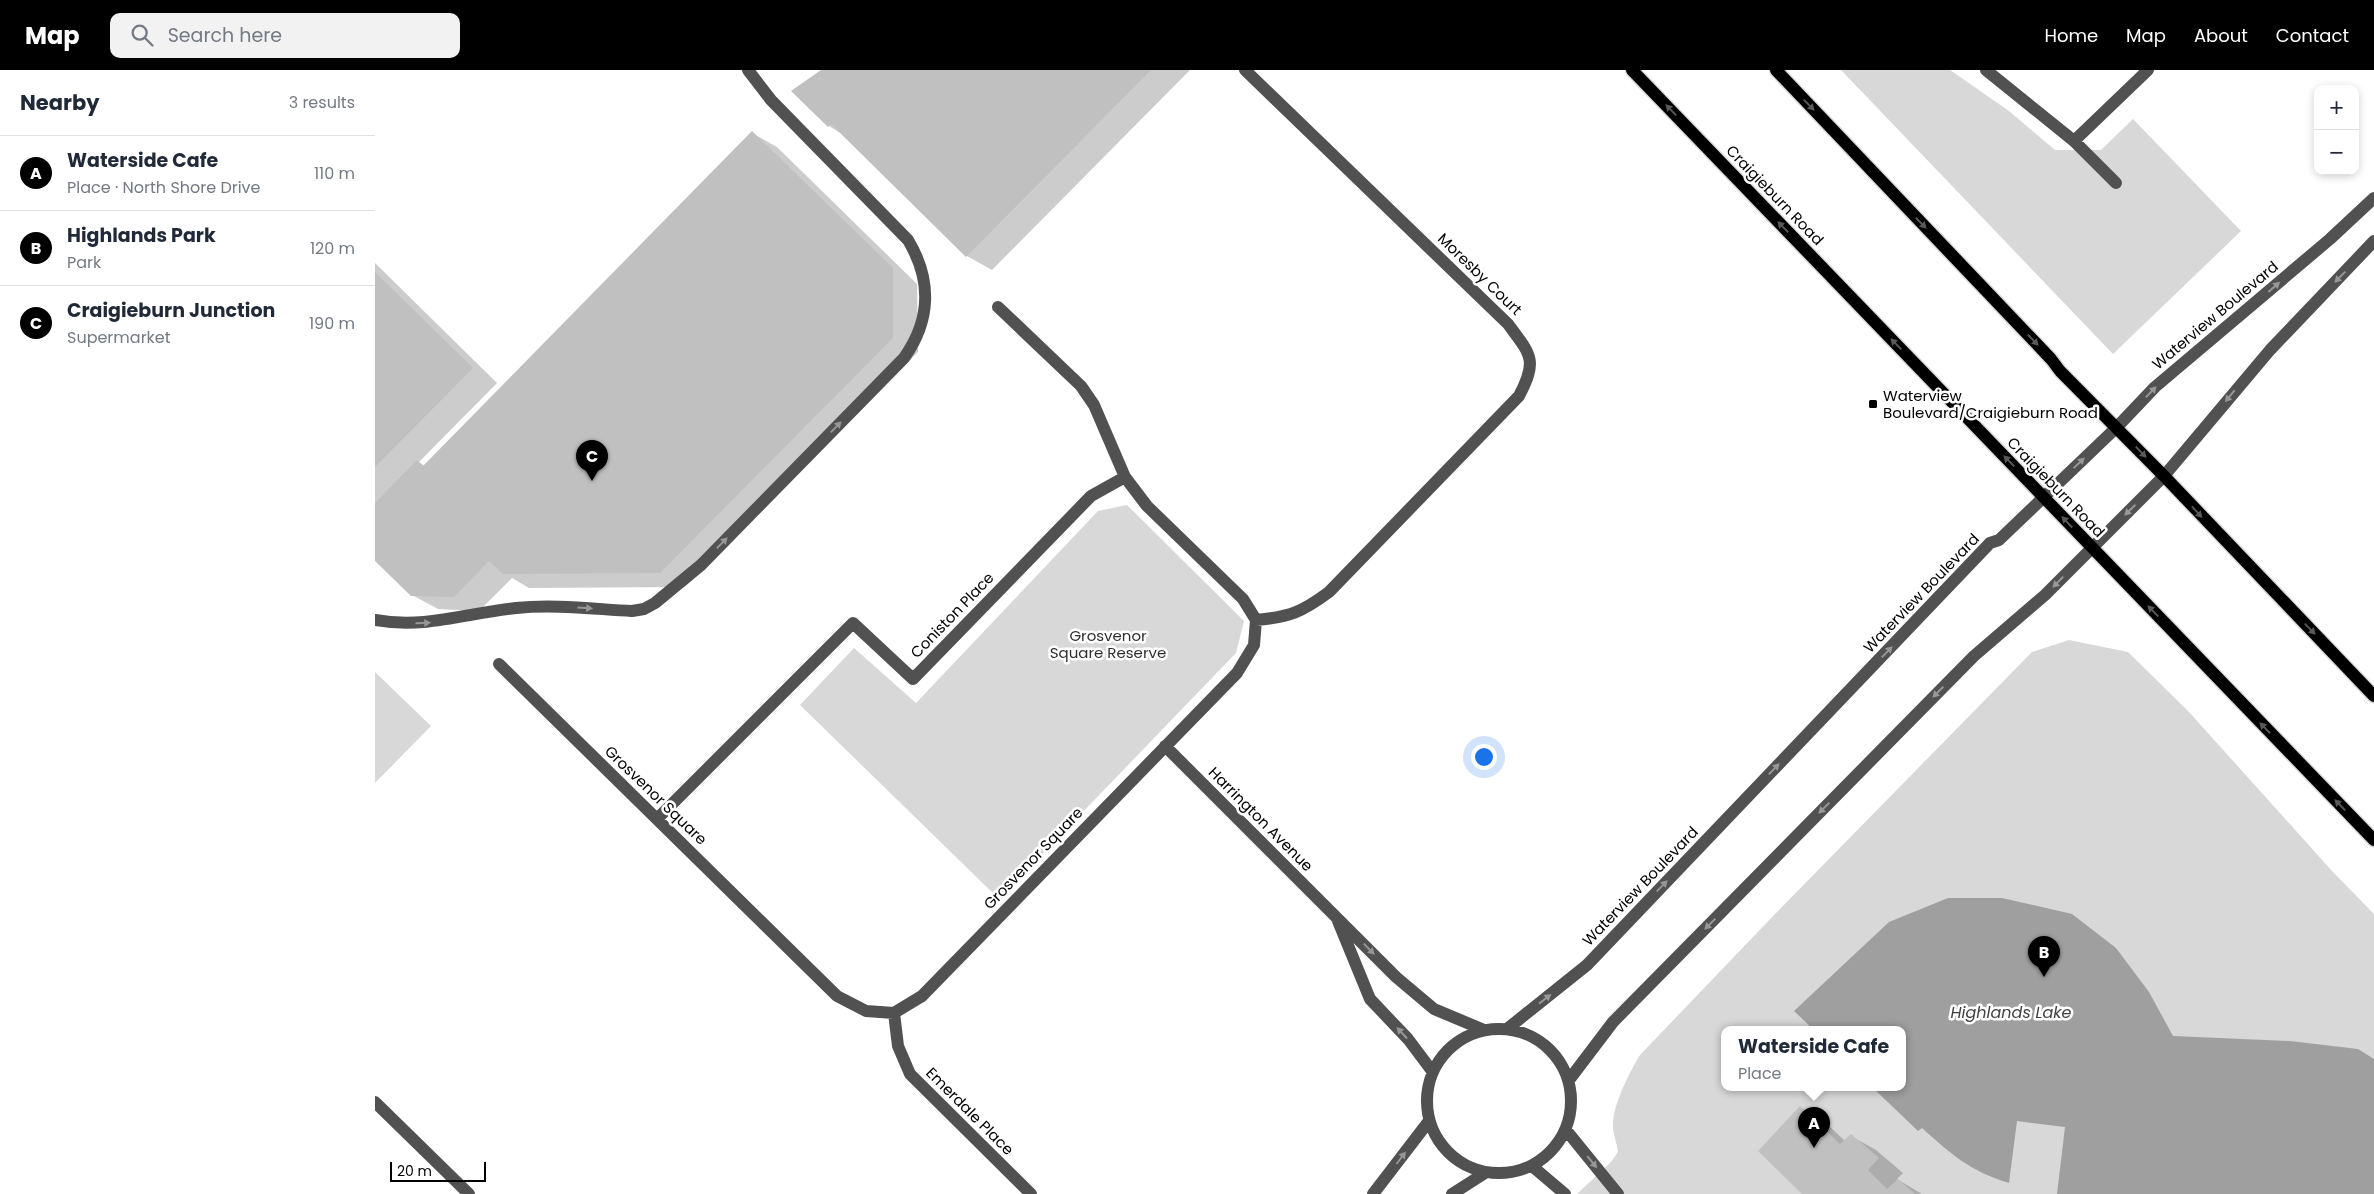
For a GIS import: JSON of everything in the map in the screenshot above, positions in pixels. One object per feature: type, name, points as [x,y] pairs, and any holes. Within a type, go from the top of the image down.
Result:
[{"type":"main road","name":"Craigieburn Road","points":[[1632,70],[2374,840]]},
{"type":"main road","points":[[1775,70],[2051,359],[2060,371],[2117,427],[2374,696]]},
{"type":"street","points":[[375,620],[394,623],[436,622],[515,608],[544,606],[632,610],[650,606],[701,565],[904,358],[915,342],[922,324],[925,301],[925,278],[918,256],[908,240],[771,100],[748,70]]},
{"type":"street","name":"Moresby Court","points":[[1245,70],[1509,324],[1529,353],[1530,375],[1519,396],[1329,592],[1307,609],[1283,618],[1256,620]]},
{"type":"street","points":[[1986,70],[2074,141],[2116,183]]},
{"type":"street","points":[[2074,141],[2148,70]]},
{"type":"street","name":"Waterview Boulevard","points":[[1507,1029],[1587,965],[1990,543],[1999,540],[2117,427],[2155,387],[2330,239],[2374,198]]},
{"type":"street","points":[[1569,1080],[1613,1022],[1974,656],[2045,596],[2091,547],[2164,476],[2270,350],[2374,241]]},
{"type":"street","points":[[997,307],[1081,386],[1094,406],[1125,477],[1147,506],[1243,599],[1256,620]]},
{"type":"street","name":"Coniston Place","points":[[657,819],[853,623],[913,679],[1091,496],[1125,477]]},
{"type":"street","name":"Grosvenor Square","points":[[499,664],[837,996],[866,1011],[894,1013],[922,996],[1237,673],[1254,645],[1256,620]]},
{"type":"street","name":"Harrington Avenue","points":[[1165,746],[1396,977],[1434,1009],[1484,1030]]},
{"type":"street","name":"Harrington Avenue","points":[[1335,914],[1370,999],[1408,1039],[1432,1072]]},
{"type":"street","name":"Emerdale Place","points":[[894,1013],[898,1046],[910,1074],[1031,1194]]},
{"type":"street","points":[[1507,1029],[1527,1034],[1545,1045],[1559,1061],[1569,1080],[1571,1105],[1566,1130],[1552,1150],[1532,1166],[1509,1173],[1485,1173],[1467,1166],[1450,1155],[1437,1139],[1429,1121],[1426,1104],[1427,1087],[1432,1072],[1445,1052],[1457,1042],[1484,1030],[1507,1029]]},
{"type":"street","points":[[375,1102],[469,1194]]},
{"type":"street","points":[[1373,1194],[1429,1121]]},
{"type":"street","points":[[1566,1130],[1618,1194]]},
{"type":"street","points":[[1532,1166],[1565,1194]]},
{"type":"street","points":[[1452,1194],[1485,1173]]},
{"type":"green space","points":[[1841,70],[1950,70],[2009,111],[2055,150],[2101,150],[2133,119],[2241,231],[2113,354]]},
{"type":"green space","name":"Grosvenor Square Reserve","points":[[1127,505],[1244,621],[1236,653],[999,899],[800,705],[854,648],[916,703],[1098,511]]},
{"type":"green space","points":[[2069,640],[2128,652],[2189,712],[2332,871],[2374,914],[2374,1194],[1577,1194],[1611,1162],[1618,1152],[1613,1129],[1615,1111],[1626,1081],[1640,1055],[1775,914],[2032,652]]},
{"type":"green space","points":[[375,672],[431,726],[375,783]]},
{"type":"water","name":"Highlands Lake","points":[[1948,898],[2002,898],[2072,914],[2116,948],[2149,992],[2173,1036],[2290,1041],[2358,1049],[2374,1059],[2374,1194],[2057,1194],[2065,1127],[2017,1121],[2009,1183],[1972,1167],[1952,1154],[1922,1128],[1918,1131],[1876,1091],[1906,1091],[1906,1026],[1810,1026],[1794,1011],[1889,922]]},
{"type":"building","points":[[821,70],[1151,70],[966,257],[831,124],[828,127],[791,91]]},
{"type":"building","points":[[752,131],[893,268],[893,338],[660,573],[503,574],[489,561],[454,597],[411,596],[375,561],[375,503],[417,460],[423,466]]},
{"type":"building","points":[[375,272],[473,368],[375,467]]},
{"type":"building","points":[[1800,1106],[1840,1144],[1851,1134],[1879,1158],[1868,1170],[1887,1189],[1898,1179],[1915,1194],[1802,1194],[1758,1151]]},
{"type":"place","name":"Waterview Boulevard/Craigieburn Road","points":[[1873,404]]},
{"type":"place","name":"Craigieburn Junction","points":[[592,481]]},
{"type":"place","name":"Highlands Park","points":[[2044,977]]},
{"type":"place","name":"Waterside Cafe","points":[[1814,1148]]}]
